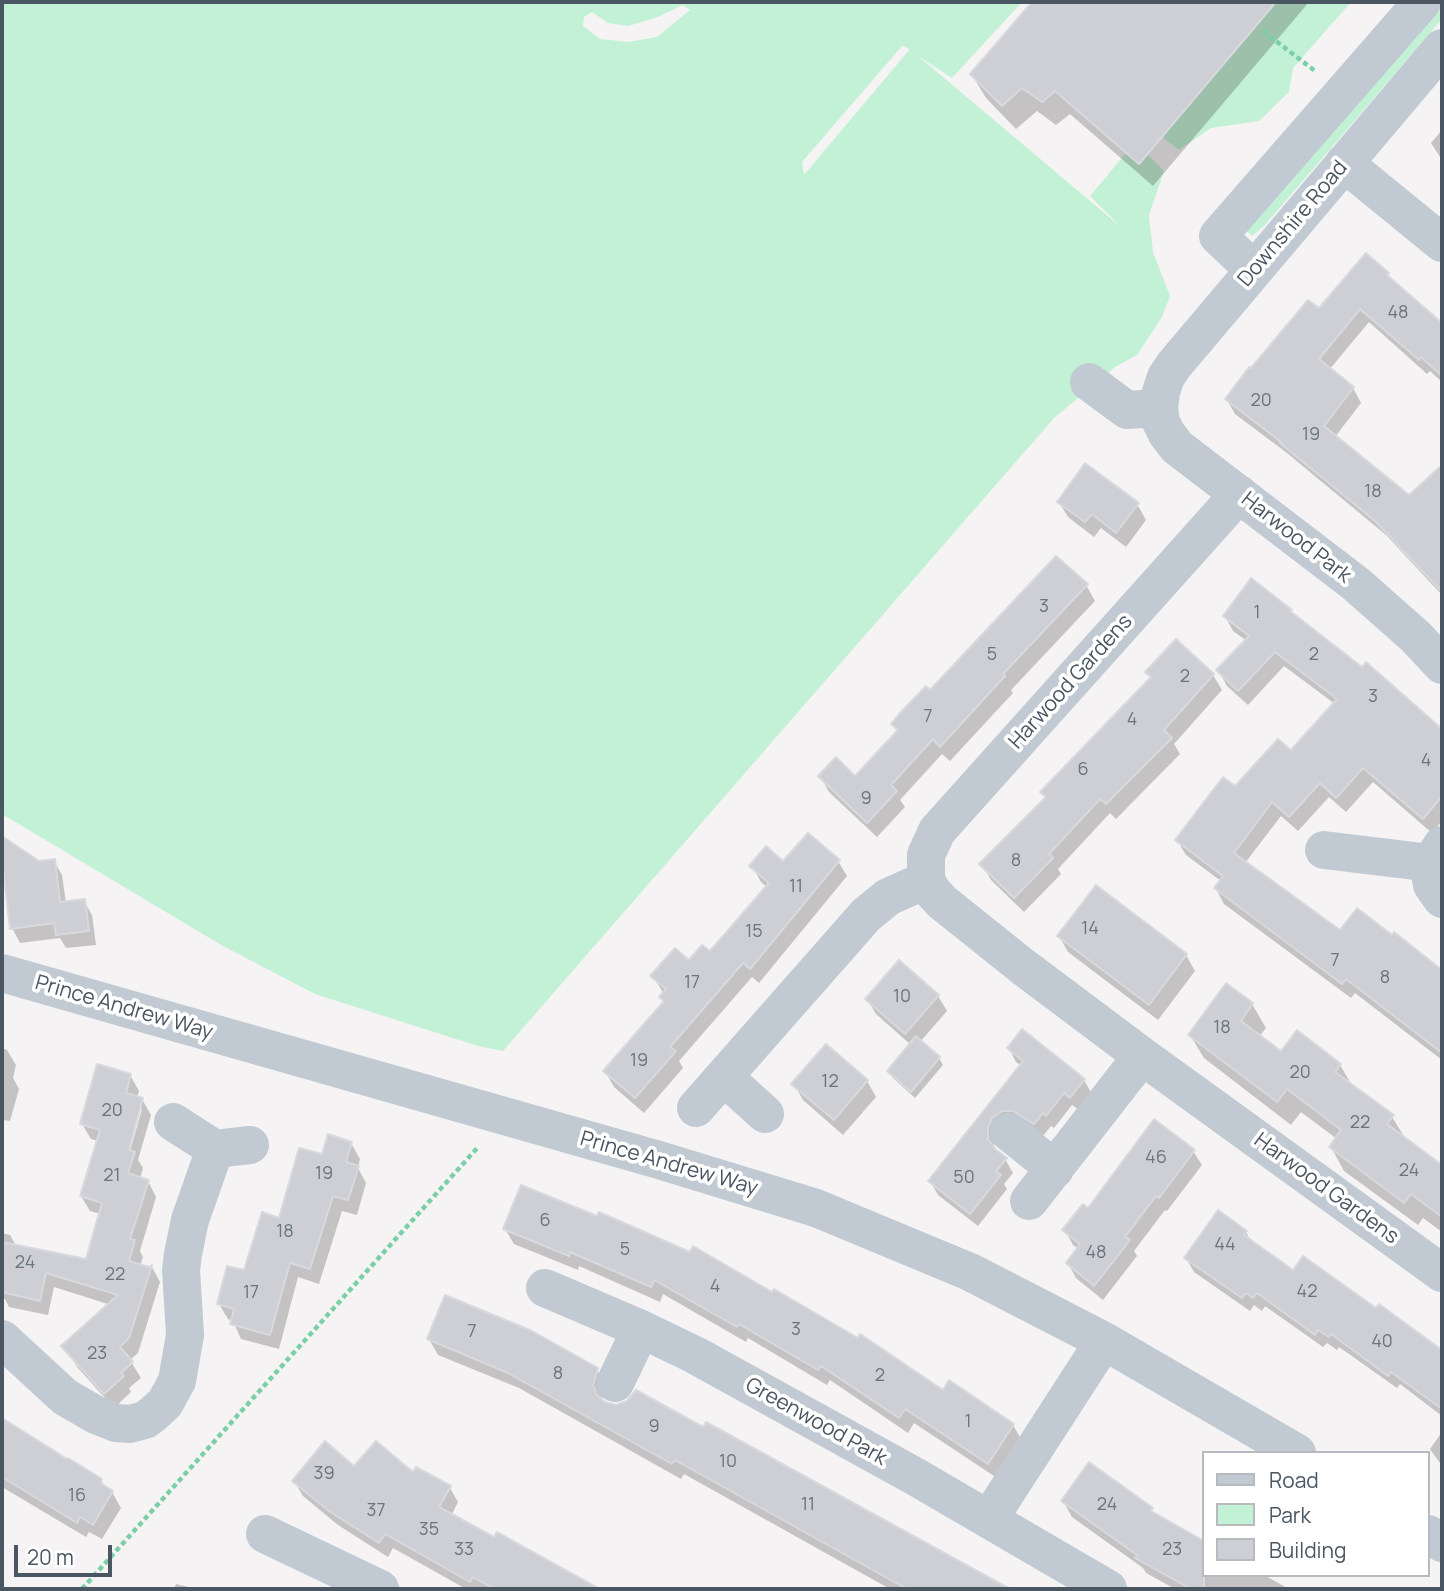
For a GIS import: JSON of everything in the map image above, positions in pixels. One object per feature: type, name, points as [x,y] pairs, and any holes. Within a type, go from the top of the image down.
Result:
[{"type":"street","points":[[1254,270],[1218,236],[1422,2]]},
{"type":"street","name":"Downshire Road","points":[[1159,408],[1166,377],[1174,365],[1442,48]]},
{"type":"street","points":[[1344,163],[1442,243]]},
{"type":"street","points":[[1089,382],[1127,410],[1159,408]]},
{"type":"street","name":"Harwood Park","points":[[1159,408],[1167,434],[1177,447],[1356,584],[1416,637],[1442,665]]},
{"type":"street","name":"Harwood Gardens","points":[[1239,494],[937,831],[926,855],[926,880],[942,902],[1142,1056],[1442,1273]]},
{"type":"street","points":[[1324,850],[1437,854],[1431,881],[1442,899]]},
{"type":"street","points":[[696,1108],[876,906],[893,894],[926,880]]},
{"type":"street","name":"Prince Andrew Way","points":[[2,972],[659,1160],[816,1208],[970,1272],[1104,1341],[1294,1451]]},
{"type":"street","points":[[1029,1201],[1142,1056]]},
{"type":"street","points":[[724,1077],[765,1114]]},
{"type":"street","points":[[2,1339],[65,1397],[116,1423],[131,1424],[145,1420],[165,1403],[177,1381],[185,1335],[181,1270],[190,1220],[233,1147],[173,1122]]},
{"type":"street","points":[[1009,1132],[1055,1168]]},
{"type":"street","name":"Greenwood Park","points":[[545,1287],[695,1355],[989,1519],[1108,1589]]},
{"type":"street","points":[[615,1383],[641,1329]]},
{"type":"street","points":[[989,1519],[1104,1341]]},
{"type":"street","points":[[265,1534],[380,1589]]},
{"type":"path","points":[[1263,31],[1320,75]]},
{"type":"path","points":[[82,1589],[506,1117]]},
{"type":"green space","points":[[2,2],[1022,2],[952,78],[918,56],[1121,227],[1090,196],[1126,153],[1139,164],[1147,154],[1164,171],[1149,215],[1153,252],[1170,296],[1162,317],[1137,355],[1115,367],[1054,418],[503,1051],[478,1046],[315,994],[223,946],[2,814]],"holes":[[[683,5],[690,10],[657,37],[628,42],[600,39],[583,26],[584,17],[592,12],[608,23],[628,26],[658,17]],[[902,46],[910,49],[804,175],[802,162]]]},
{"type":"green space","points":[[1276,2],[1351,2],[1293,68],[1289,92],[1259,121],[1211,128],[1179,150],[1162,137]]},
{"type":"green space","points":[[1427,2],[1442,2],[1442,19],[1264,226],[1252,236],[1238,223]]},
{"type":"building","points":[[1032,2],[1276,2],[1139,164],[1055,91],[1042,102],[1022,88],[1002,106],[970,74]]},
{"type":"building","points":[[1366,253],[1442,323],[1442,376],[1421,357],[1419,360],[1360,309],[1319,359],[1354,387],[1324,426],[1409,495],[1442,465],[1442,592],[1375,521],[1225,399],[1249,367],[1251,368],[1308,300],[1319,308]]},
{"type":"building","points":[[1085,463],[1139,503],[1116,533],[1092,514],[1085,522],[1057,502]]},
{"type":"building","points":[[1056,556],[1088,584],[1003,674],[1005,676],[940,747],[933,739],[891,785],[897,791],[867,823],[818,776],[836,757],[855,776],[898,730],[891,724],[902,711],[926,686],[930,690]]},
{"type":"building","points":[[1251,578],[1362,667],[1366,662],[1442,729],[1442,796],[1423,819],[1363,768],[1336,798],[1320,783],[1289,817],[1272,802],[1234,853],[1340,930],[1357,908],[1392,935],[1394,932],[1442,970],[1442,1053],[1346,979],[1342,984],[1214,888],[1223,876],[1175,840],[1223,777],[1235,786],[1278,739],[1291,750],[1337,699],[1275,652],[1238,691],[1216,670],[1249,636],[1223,616]]},
{"type":"building","points":[[1176,639],[1214,674],[1164,730],[1172,738],[1106,804],[1100,799],[1049,854],[1053,858],[1014,898],[979,864],[1046,797],[1040,792],[1151,677],[1145,672]]},
{"type":"building","points":[[808,833],[840,860],[750,969],[743,963],[670,1047],[676,1051],[635,1098],[603,1071],[664,1001],[659,997],[666,989],[650,976],[675,948],[689,960],[702,945],[710,951],[769,883],[749,866],[766,846],[783,861]]},
{"type":"building","points":[[2,836],[39,861],[55,859],[60,902],[85,899],[89,931],[56,935],[54,923],[10,929]]},
{"type":"building","points":[[1096,885],[1187,954],[1149,1005],[1057,936]]},
{"type":"building","points":[[899,960],[939,995],[905,1034],[865,999]]},
{"type":"building","points":[[1226,983],[1253,1003],[1241,1021],[1281,1051],[1297,1030],[1341,1064],[1335,1072],[1394,1115],[1387,1124],[1442,1165],[1442,1217],[1411,1194],[1404,1203],[1329,1147],[1341,1130],[1287,1089],[1277,1102],[1188,1035]]},
{"type":"building","points":[[1022,1029],[1085,1079],[1070,1098],[1064,1093],[1046,1116],[1043,1113],[1034,1124],[1013,1111],[1002,1111],[992,1118],[988,1139],[995,1149],[1007,1158],[996,1171],[1001,1175],[970,1214],[928,1181],[1023,1061],[1007,1048]]},
{"type":"building","points":[[916,1036],[940,1057],[911,1092],[887,1071]]},
{"type":"building","points":[[826,1044],[868,1080],[834,1120],[791,1084]]},
{"type":"building","points":[[97,1064],[131,1074],[126,1093],[143,1098],[129,1150],[135,1152],[128,1173],[149,1180],[130,1239],[135,1240],[129,1261],[149,1267],[152,1265],[129,1338],[120,1347],[133,1362],[121,1373],[124,1376],[104,1394],[61,1346],[118,1295],[46,1273],[40,1301],[2,1292],[2,1242],[86,1259],[102,1203],[80,1196],[100,1130],[80,1124]]},
{"type":"building","points":[[1154,1119],[1195,1150],[1125,1237],[1130,1240],[1094,1286],[1066,1263],[1080,1244],[1062,1230],[1083,1204],[1088,1208]]},
{"type":"building","points":[[328,1134],[352,1142],[346,1162],[359,1166],[348,1200],[333,1196],[310,1269],[290,1263],[270,1335],[230,1324],[234,1309],[217,1304],[227,1266],[244,1270],[262,1212],[279,1218],[299,1148],[322,1154]]},
{"type":"building","points":[[521,1185],[597,1216],[599,1212],[690,1252],[693,1246],[858,1338],[860,1334],[943,1390],[949,1380],[1014,1424],[988,1464],[905,1409],[899,1418],[821,1366],[818,1370],[739,1324],[737,1327],[654,1280],[651,1287],[570,1252],[569,1256],[503,1229]]},
{"type":"building","points":[[1218,1210],[1247,1231],[1244,1235],[1293,1270],[1303,1256],[1376,1308],[1379,1304],[1442,1350],[1442,1409],[1391,1372],[1388,1376],[1331,1334],[1329,1337],[1318,1330],[1315,1335],[1257,1293],[1253,1298],[1246,1293],[1242,1298],[1184,1258]]},
{"type":"building","points":[[445,1295],[532,1331],[598,1368],[593,1385],[597,1395],[605,1402],[616,1405],[627,1401],[636,1390],[703,1427],[706,1422],[1010,1589],[907,1589],[675,1460],[672,1464],[508,1373],[427,1339]]},
{"type":"building","points":[[2,1418],[102,1479],[100,1483],[113,1491],[93,1525],[80,1517],[77,1523],[2,1477]]},
{"type":"building","points":[[325,1441],[354,1466],[376,1441],[413,1472],[416,1467],[451,1486],[439,1507],[494,1537],[497,1532],[600,1589],[495,1589],[473,1577],[470,1582],[385,1534],[379,1543],[329,1511],[292,1481]]},
{"type":"building","points":[[1089,1462],[1153,1508],[1151,1511],[1202,1540],[1204,1589],[1191,1589],[1135,1558],[1137,1555],[1061,1501]]}]
